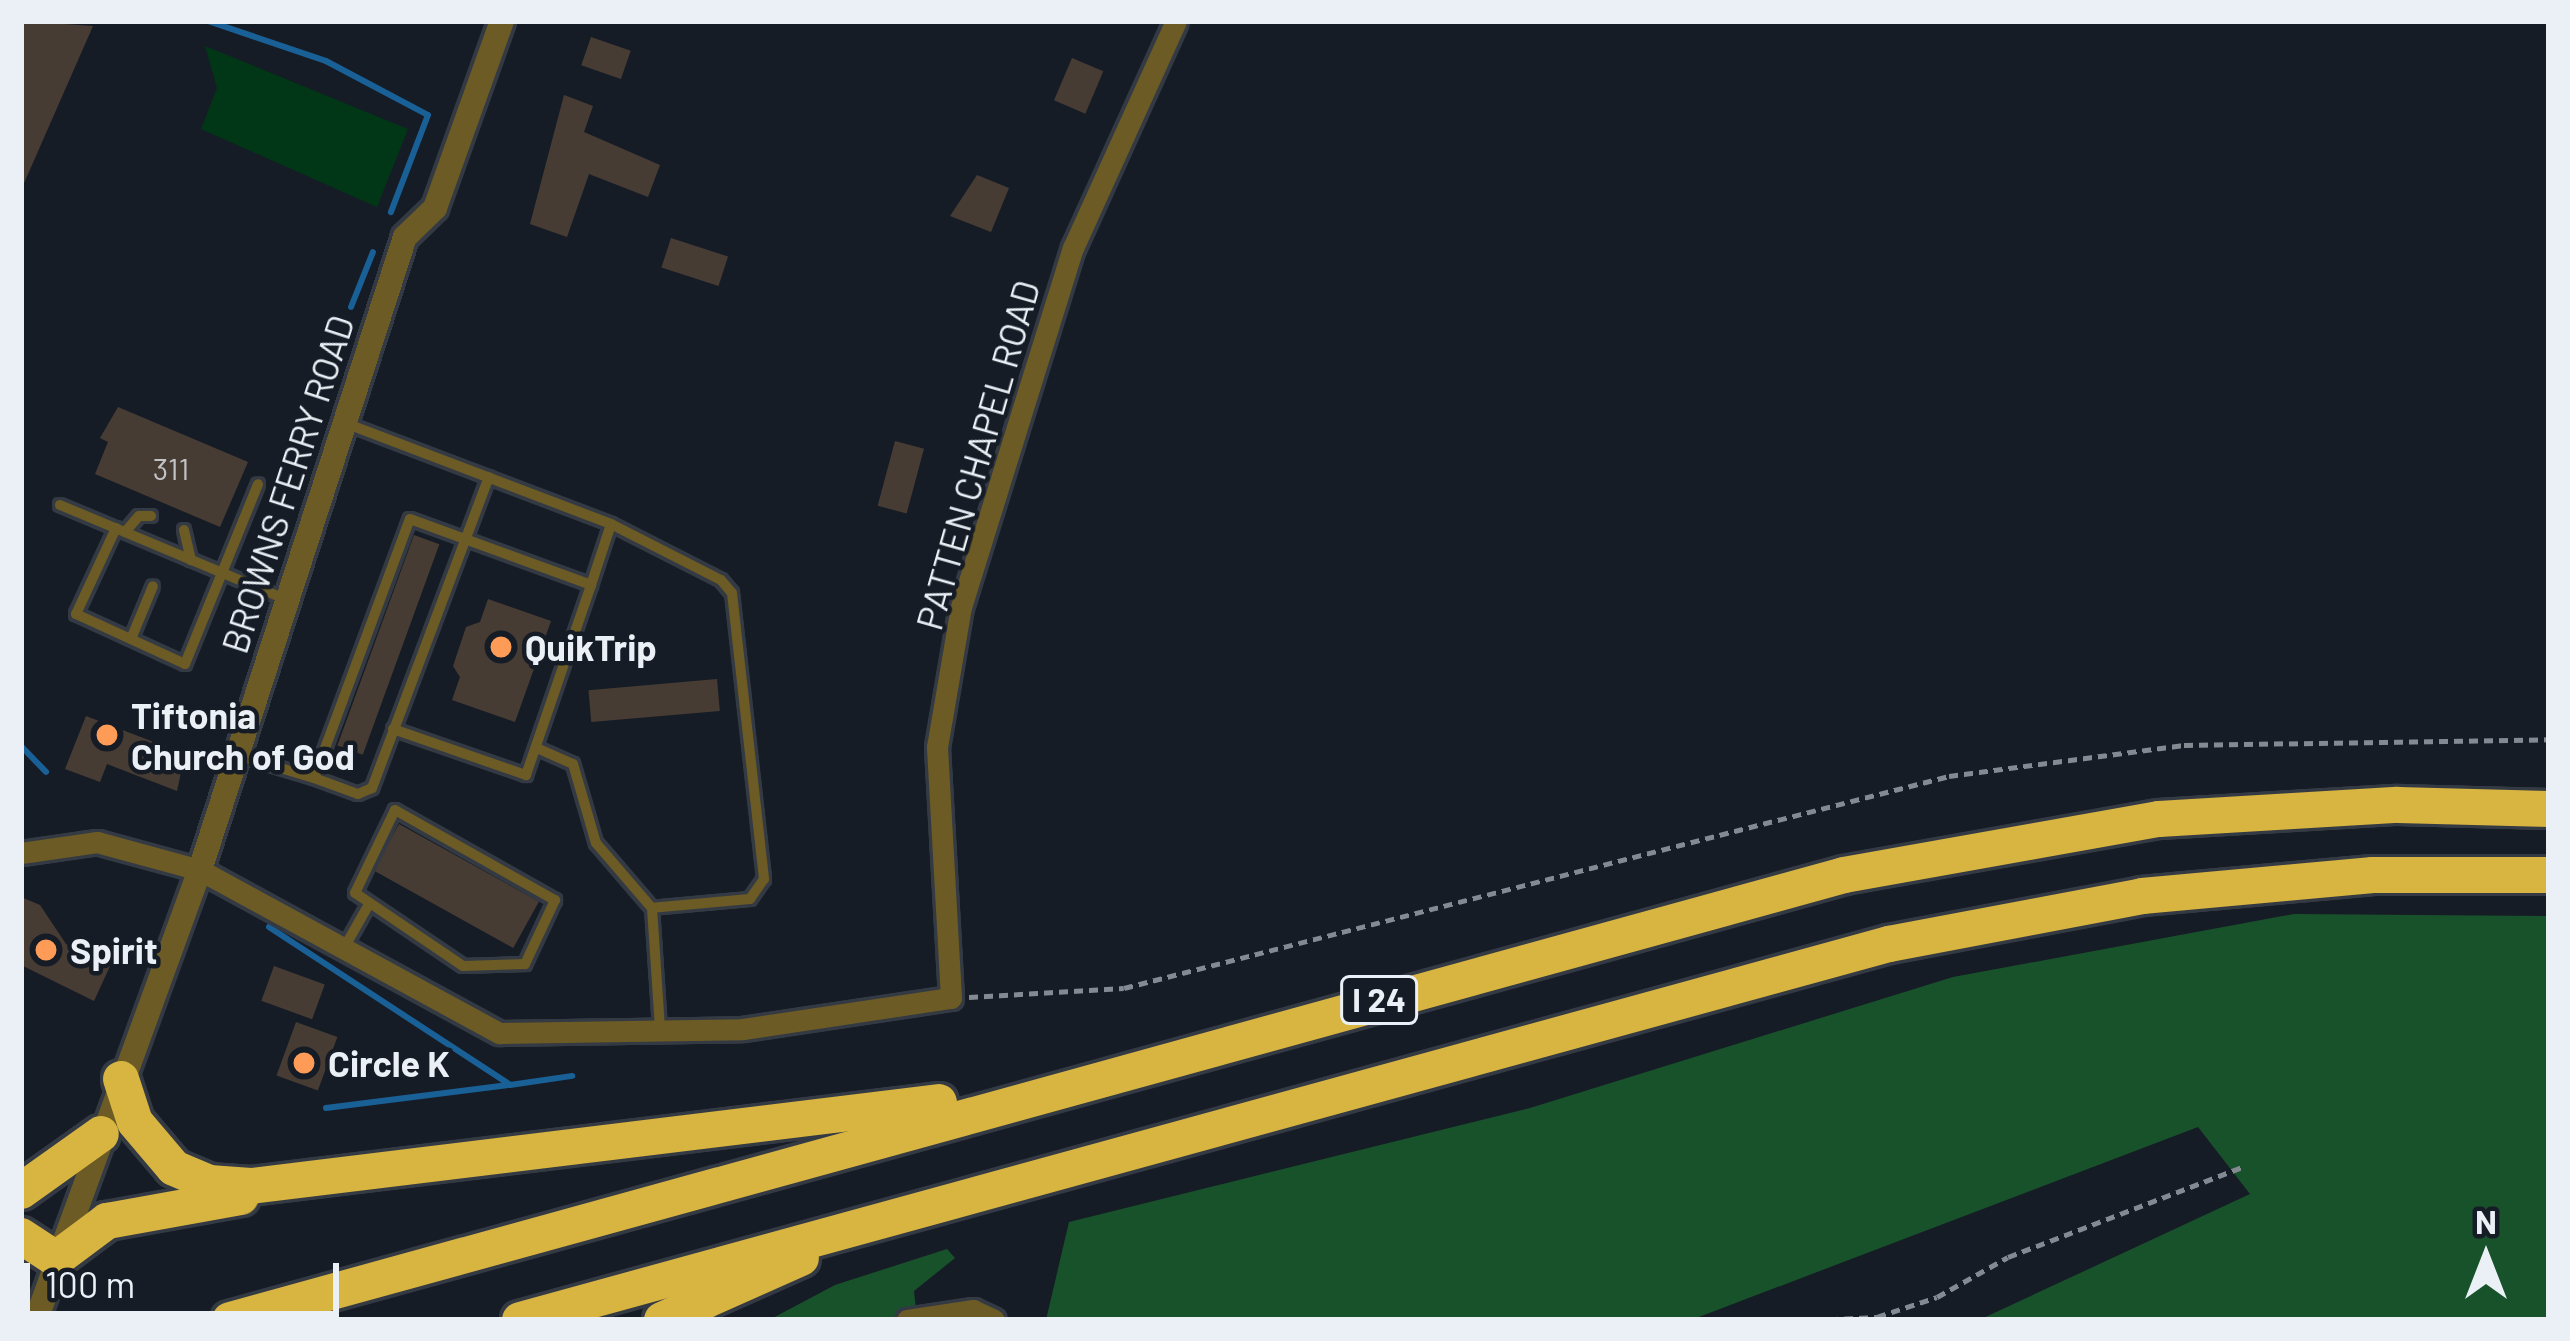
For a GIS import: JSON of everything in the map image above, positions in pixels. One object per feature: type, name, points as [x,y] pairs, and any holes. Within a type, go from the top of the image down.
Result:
[{"type":"highway","name":"I 24","points":[[230,1320],[1722,906],[1958,850],[2272,809],[2549,809]]},
{"type":"highway","name":"I 24","points":[[520,1320],[1888,944],[2142,896],[2373,875],[2549,875]]},
{"type":"highway","points":[[121,1079],[135,1122],[174,1168],[209,1183],[316,1183]]},
{"type":"highway","points":[[21,1236],[56,1259],[107,1221],[316,1183],[1073,1084]]},
{"type":"highway","points":[[21,1191],[101,1133]]},
{"type":"highway","points":[[662,1320],[778,1272],[856,1226]]},
{"type":"street","name":"BROWNS FERRY ROAD","points":[[36,1320],[200,869],[405,237],[435,208],[502,21]]},
{"type":"street","name":"PATTEN CHAPEL ROAD","points":[[951,998],[938,747],[961,607],[1073,248],[1176,21]]},
{"type":"street","points":[[21,853],[97,842],[200,869],[499,1033],[743,1029],[951,998]]},
{"type":"street","points":[[907,1320],[973,1310],[994,1320]]},
{"type":"lane","points":[[344,423],[611,524],[721,580],[731,593],[764,879],[750,899],[652,908]]},
{"type":"lane","points":[[237,755],[367,794],[489,477]]},
{"type":"lane","points":[[152,516],[139,516],[120,530],[76,614],[185,664],[258,484]]},
{"type":"lane","points":[[60,505],[287,600]]},
{"type":"lane","points":[[314,778],[406,524],[417,519],[591,585]]},
{"type":"lane","points":[[393,729],[526,775],[539,749],[611,524]]},
{"type":"lane","points":[[184,530],[191,560]]},
{"type":"lane","points":[[131,639],[153,586]]},
{"type":"lane","points":[[539,749],[573,764],[596,842],[652,908],[661,1030]]},
{"type":"lane","points":[[394,809],[554,900],[525,964],[499,970],[463,966],[368,906],[355,893],[394,809]]},
{"type":"lane","points":[[344,948],[368,906]]},
{"type":"path","points":[[951,998],[1124,988],[1948,776],[2184,745],[2549,739]]},
{"type":"path","points":[[1814,1320],[1877,1317],[1937,1297],[2008,1257],[2243,1166]]},
{"type":"green space","points":[[205,46],[408,129],[377,207],[201,129],[217,88]]},
{"type":"green space","points":[[2294,914],[2549,916],[2549,1320],[1979,1320],[2250,1194],[2198,1127],[1691,1320],[1046,1320],[1069,1222],[1530,1108],[1953,977]]},
{"type":"green space","points":[[947,1249],[955,1258],[914,1291],[917,1320],[769,1320],[835,1285]]},
{"type":"building","points":[[21,21],[93,26],[21,190]]},
{"type":"building","points":[[591,37],[631,51],[621,79],[581,65]]},
{"type":"building","points":[[1072,58],[1103,71],[1085,114],[1054,100]]},
{"type":"building","points":[[564,95],[593,106],[584,132],[660,165],[648,197],[589,174],[567,237],[530,224]]},
{"type":"building","points":[[977,175],[1009,188],[991,232],[950,216]]},
{"type":"building","points":[[671,238],[728,257],[718,286],[661,267]]},
{"type":"building","points":[[118,407],[248,462],[220,527],[95,474],[108,442],[100,438]]},
{"type":"building","points":[[895,441],[924,449],[907,513],[878,506]]},
{"type":"building","points":[[414,535],[439,544],[363,755],[337,745]]},
{"type":"building","name":"QuikTrip","points":[[488,599],[551,621],[515,722],[452,700],[460,677],[453,666],[466,627],[480,622]]},
{"type":"building","name":"QuikTrip","points":[[717,679],[720,711],[591,722],[588,690]]},
{"type":"building","name":"Tiftonia Church of God","points":[[86,716],[185,754],[177,791],[107,764],[100,782],[65,769]]},
{"type":"building","points":[[399,824],[539,902],[513,948],[373,870]]},
{"type":"building","points":[[21,897],[40,905],[66,944],[111,964],[94,1001],[21,965]]},
{"type":"building","name":"Circle K","points":[[274,966],[325,984],[312,1019],[261,1001]]},
{"type":"building","name":"Circle K","points":[[296,1022],[337,1037],[318,1091],[277,1076]]},
{"type":"waterway","points":[[208,21],[326,61],[428,115],[391,212]]},
{"type":"waterway","points":[[351,307],[373,252]]},
{"type":"waterway","points":[[21,746],[46,772]]},
{"type":"waterway","points":[[269,927],[510,1085],[572,1076]]},
{"type":"waterway","points":[[326,1108],[507,1085]]},
{"type":"place","name":"QuikTrip","points":[[501,647]]},
{"type":"place","name":"Tiftonia Church of God","points":[[107,735]]},
{"type":"place","name":"Spirit","points":[[46,950]]},
{"type":"place","name":"Circle K","points":[[304,1063]]}]
